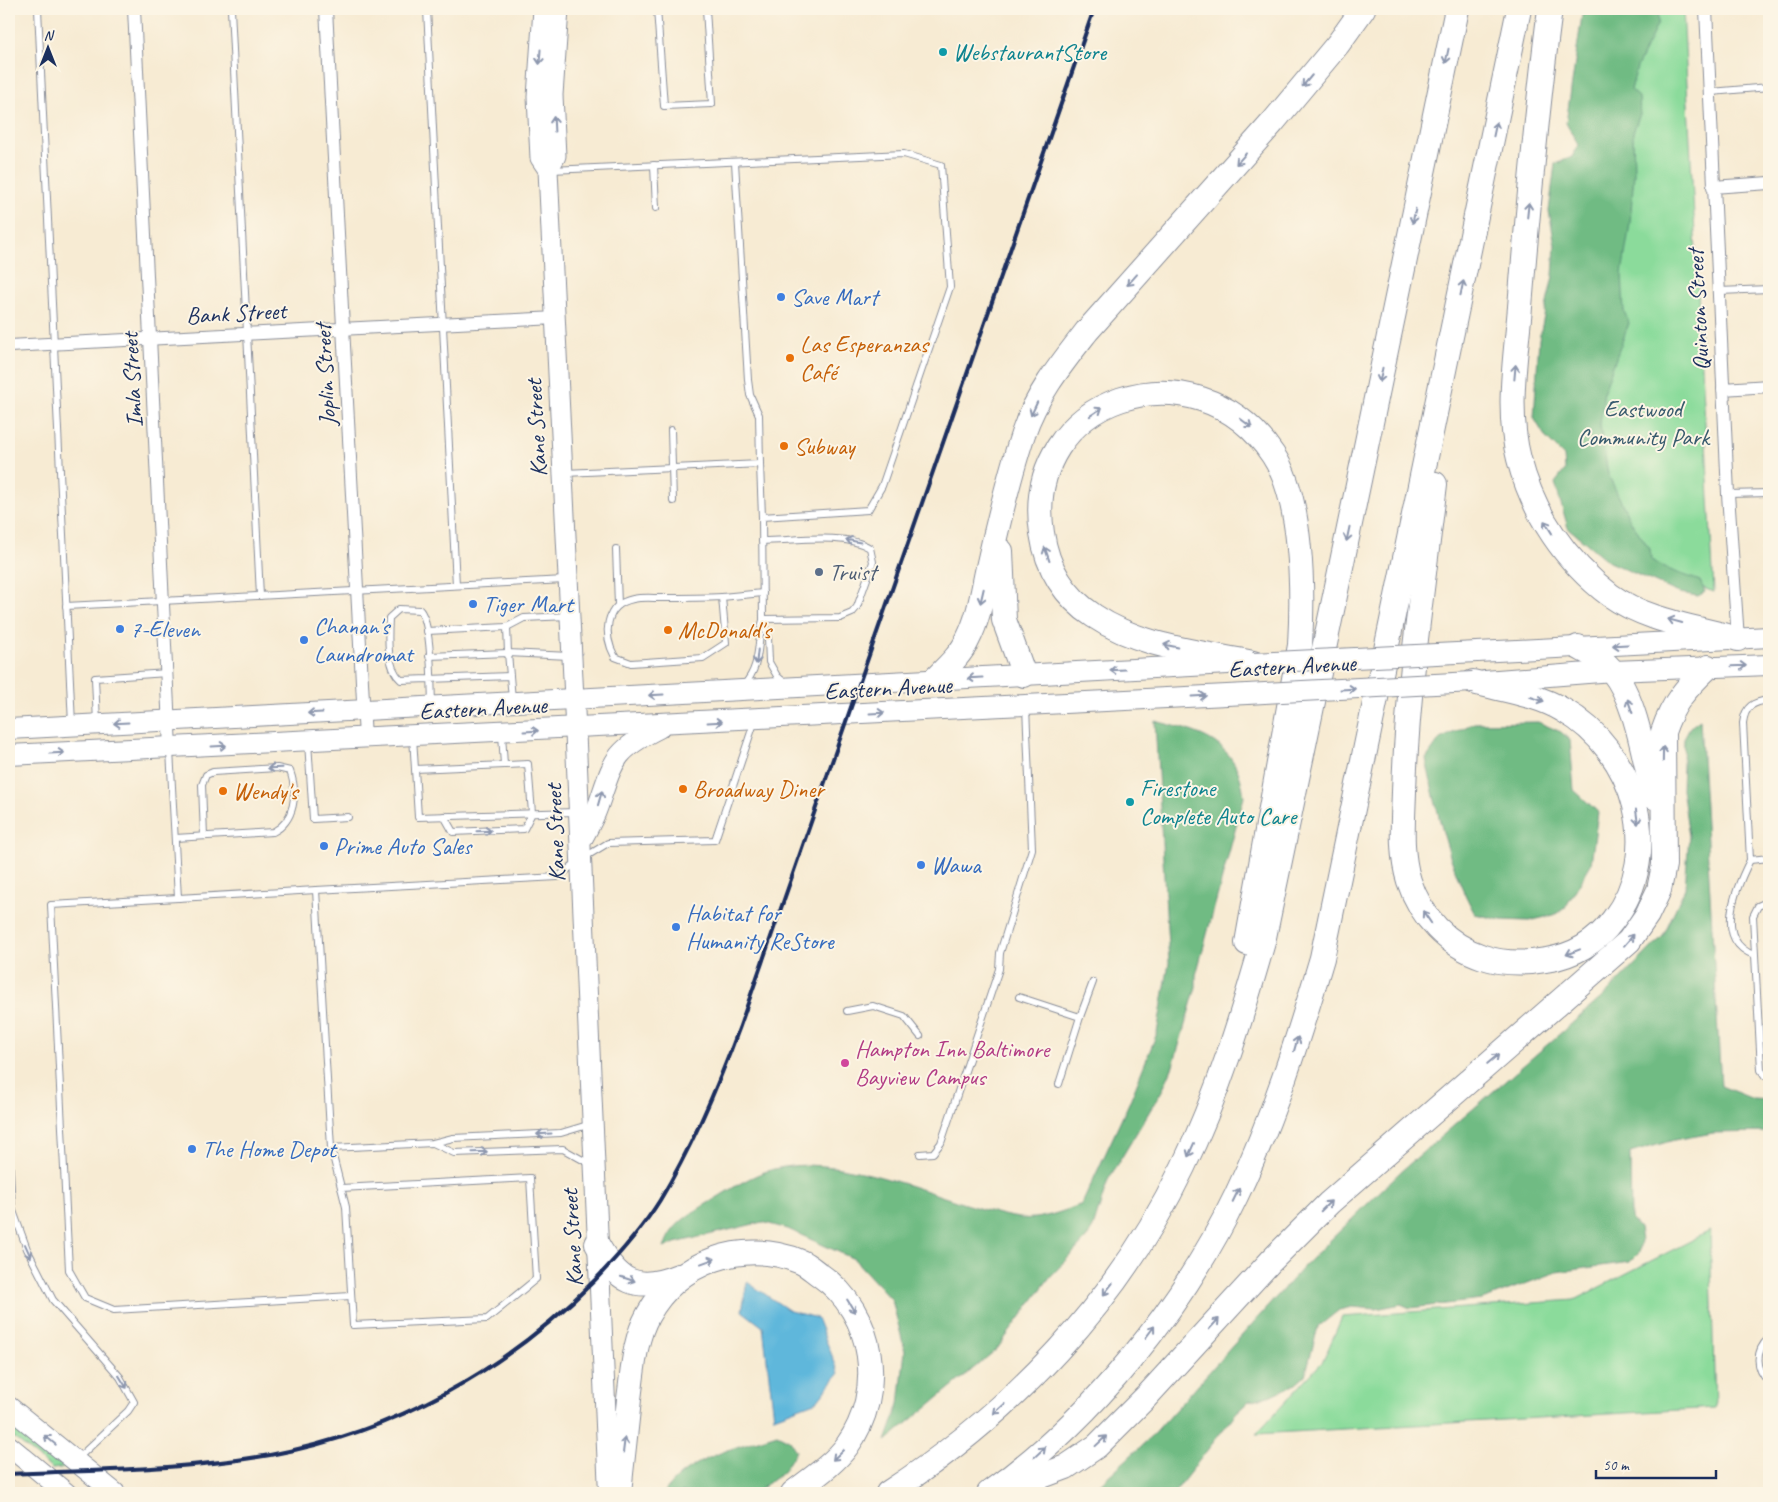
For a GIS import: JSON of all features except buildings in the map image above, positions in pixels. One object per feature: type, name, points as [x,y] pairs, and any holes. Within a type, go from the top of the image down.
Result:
[{"type":"highway","points":[[934,680],[956,658],[968,640],[977,615],[1000,514],[1024,432],[1039,398],[1060,366],[1087,331],[1279,115],[1338,44],[1363,9]]},
{"type":"highway","points":[[888,1493],[920,1472],[981,1426],[1032,1380],[1079,1325],[1120,1274],[1150,1229],[1183,1167],[1210,1105],[1237,1033],[1263,942],[1457,9]]},
{"type":"highway","points":[[989,1493],[1016,1474],[1073,1421],[1121,1370],[1162,1318],[1201,1260],[1231,1205],[1267,1124],[1294,1053],[1322,958],[1453,336],[1519,9]]},
{"type":"highway","points":[[1550,9],[1528,211],[1513,393],[1513,426],[1518,457],[1527,486],[1541,516],[1560,547],[1591,579],[1611,596],[1642,613],[1738,639]]},
{"type":"highway","points":[[1453,336],[1408,717],[1404,764],[1404,858],[1409,881],[1419,904],[1432,924],[1452,942],[1472,953],[1497,962],[1528,963],[1556,959],[1581,949],[1605,931],[1624,906],[1634,883],[1639,862],[1636,810],[1628,783],[1610,754],[1590,729],[1564,710],[1540,699],[1473,682]]},
{"type":"highway","points":[[1210,1105],[1248,938],[1300,645],[1302,608],[1295,520],[1286,484],[1274,456],[1251,427],[1222,406],[1189,394],[1164,391],[1135,394],[1106,405],[1082,422],[1060,445],[1046,473],[1041,498],[1040,524],[1045,553],[1057,579],[1073,599],[1093,616],[1117,630],[1148,641],[1253,663]]},
{"type":"highway","points":[[1000,514],[1004,620],[1024,675]]},
{"type":"highway","points":[[1578,647],[1600,658],[1613,671],[1625,691],[1633,715],[1664,838]]},
{"type":"highway","points":[[996,1493],[1066,1467],[1097,1446],[1146,1397],[1271,1261],[1329,1203],[1629,941],[1647,915],[1658,890],[1664,864],[1664,732],[1670,712],[1683,692],[1708,666]]},
{"type":"highway","points":[[597,1244],[609,1266],[618,1276],[632,1281],[650,1284],[662,1282],[722,1256],[747,1253],[774,1254],[802,1263],[826,1280],[846,1298],[860,1322],[868,1347],[872,1372],[868,1399],[860,1424],[847,1447],[793,1493]]},
{"type":"highway","points":[[619,1493],[634,1360],[639,1335],[648,1315],[662,1294],[683,1274]]},
{"type":"main road","name":"Kane Street","points":[[543,9],[537,97],[540,158],[548,170],[556,318],[571,616],[593,1166],[609,1493]]},
{"type":"main road","name":"Kane Street","points":[[548,170],[556,156],[553,95],[559,9]]},
{"type":"main road","name":"Eastern Avenue","points":[[9,729],[1253,663],[1769,638]]},
{"type":"main road","name":"Eastern Avenue","points":[[9,755],[755,720],[1473,682],[1613,671],[1769,665]]},
{"type":"main road","points":[[1024,675],[1026,706]]},
{"type":"main road","points":[[580,851],[598,808],[607,773],[620,754],[636,739],[666,724]]},
{"type":"main road","points":[[9,1407],[115,1493]]},
{"type":"main road","points":[[9,1446],[66,1493]]},
{"type":"street","name":"Imla Street","points":[[134,9],[168,673],[170,748]]},
{"type":"street","name":"Joplin Street","points":[[326,9],[365,738]]},
{"type":"street","name":"Quinton Street","points":[[1706,9],[1728,494],[1738,639]]},
{"type":"street","points":[[1713,187],[1769,183]]},
{"type":"street","name":"Bank Street","points":[[9,346],[556,318]]},
{"type":"street","points":[[1723,389],[1769,386]]},
{"type":"lane","points":[[38,9],[72,726]]},
{"type":"lane","points":[[231,9],[260,596]]},
{"type":"lane","points":[[427,9],[456,586]]},
{"type":"lane","points":[[657,9],[664,106],[712,104],[706,9]]},
{"type":"lane","points":[[1711,92],[1769,87]]},
{"type":"lane","points":[[548,170],[904,154],[941,165],[950,287],[882,486],[868,510],[762,517]]},
{"type":"lane","points":[[735,162],[748,380],[750,395],[759,415],[763,619],[768,637],[769,662],[777,676],[791,688]]},
{"type":"lane","points":[[654,166],[656,208]]},
{"type":"lane","points":[[1719,291],[1769,289]]},
{"type":"lane","points":[[671,430],[674,502]]},
{"type":"lane","points":[[563,473],[760,464]]},
{"type":"lane","points":[[1728,494],[1769,493]]},
{"type":"lane","points":[[762,541],[839,538],[859,541],[870,548],[873,562],[857,607],[852,613],[840,618],[763,619]]},
{"type":"lane","points":[[616,548],[618,605]]},
{"type":"lane","points":[[66,606],[569,580]]},
{"type":"lane","points":[[722,597],[726,643],[703,658],[631,662],[615,657],[609,646],[606,628],[610,616],[618,605],[633,599],[722,597],[763,593]]},
{"type":"lane","points":[[432,706],[431,680],[427,629],[424,615],[420,610],[399,609],[389,618],[388,630],[394,674],[401,680],[431,680],[510,676]]},
{"type":"lane","points":[[427,629],[507,627],[524,618],[571,616]]},
{"type":"lane","points":[[739,690],[751,677],[758,662],[758,637],[763,619]]},
{"type":"lane","points":[[507,627],[512,702]]},
{"type":"lane","points":[[429,656],[508,653],[572,656]]},
{"type":"lane","points":[[97,724],[95,678],[168,673]]},
{"type":"lane","points":[[1754,955],[1743,951],[1734,941],[1731,913],[1736,888],[1750,860],[1744,711],[1754,702],[1769,700]]},
{"type":"lane","points":[[920,1154],[933,1153],[941,1143],[999,969],[1000,952],[1032,849],[1026,706]]},
{"type":"lane","points":[[351,1296],[114,1310],[85,1298],[68,1270],[51,905],[558,877],[580,851],[608,843],[715,840],[746,752],[755,720]]},
{"type":"lane","points":[[502,732],[504,765]]},
{"type":"lane","points":[[413,736],[418,818],[579,811]]},
{"type":"lane","points":[[308,741],[314,819],[348,817]]},
{"type":"lane","points":[[170,748],[178,898]]},
{"type":"lane","points":[[415,769],[528,764],[532,813],[524,830],[453,832],[444,816]]},
{"type":"lane","points":[[175,838],[273,832],[289,820],[294,798],[290,771],[276,768],[213,772],[206,775],[202,785],[204,836]]},
{"type":"lane","points":[[1750,860],[1769,858]]},
{"type":"lane","points":[[316,890],[331,1148],[341,1188],[346,1207],[352,1325],[487,1319],[536,1279],[530,1178],[341,1188]]},
{"type":"lane","points":[[1769,901],[1758,906],[1753,916],[1761,1070],[1769,1078]]},
{"type":"lane","points":[[1058,1084],[1093,982]]},
{"type":"lane","points":[[1019,997],[1080,1017]]},
{"type":"lane","points":[[847,1011],[873,1006],[904,1016],[920,1036]]},
{"type":"lane","points":[[331,1148],[433,1143],[453,1138],[561,1133],[592,1124]]},
{"type":"lane","points":[[433,1143],[454,1153],[563,1149],[593,1166]]},
{"type":"lane","points":[[9,1153],[12,1208],[31,1258],[53,1300],[120,1377],[134,1402],[128,1411],[75,1461]]},
{"type":"lane","points":[[1769,1338],[1759,1352],[1758,1360],[1759,1369],[1769,1382]]},
{"type":"green space","points":[[1583,9],[1658,9],[1658,23],[1637,67],[1631,90],[1639,97],[1640,114],[1633,132],[1634,174],[1630,223],[1622,274],[1624,311],[1629,323],[1604,390],[1600,425],[1608,474],[1631,522],[1650,549],[1651,560],[1670,570],[1700,581],[1705,592],[1698,596],[1679,593],[1609,562],[1568,528],[1555,483],[1565,470],[1564,456],[1546,438],[1534,418],[1539,339],[1553,276],[1555,245],[1549,211],[1555,164],[1572,157],[1578,145],[1566,123]]},
{"type":"green space","name":"Eastwood Community Park","points":[[1617,9],[1683,9],[1714,592],[1658,571],[1590,476]]},
{"type":"green space","points":[[1700,720],[1721,1086],[1753,1099],[1769,1100],[1769,1132],[1713,1133],[1674,1140],[1630,1153],[1631,1219],[1639,1228],[1641,1241],[1639,1253],[1630,1262],[1557,1272],[1482,1300],[1410,1308],[1401,1304],[1376,1309],[1352,1307],[1339,1310],[1318,1327],[1305,1376],[1296,1384],[1272,1395],[1249,1401],[1236,1413],[1174,1493],[1090,1493],[1150,1438],[1304,1266],[1399,1173],[1607,993],[1663,936],[1685,888],[1689,836],[1682,789],[1684,738],[1690,727]]},
{"type":"green space","points":[[1155,721],[1188,730],[1215,742],[1234,763],[1240,778],[1244,797],[1196,975],[1196,987],[1173,1066],[1163,1089],[1108,1180],[1093,1228],[1086,1239],[1050,1277],[997,1349],[886,1441],[899,1404],[905,1351],[892,1300],[854,1259],[788,1229],[762,1222],[675,1243],[664,1248],[667,1239],[677,1225],[697,1209],[735,1186],[774,1169],[797,1166],[847,1169],[898,1182],[983,1210],[1019,1218],[1027,1219],[1047,1216],[1082,1204],[1129,1103],[1157,1033],[1169,963]]},
{"type":"green space","points":[[1538,722],[1561,732],[1570,740],[1574,790],[1598,812],[1591,864],[1565,908],[1554,915],[1529,921],[1501,920],[1475,914],[1451,858],[1439,819],[1426,759],[1440,739],[1474,723]]},
{"type":"green space","points":[[1710,1231],[1715,1408],[1256,1434],[1323,1361],[1342,1317],[1574,1300]]},
{"type":"green space","points":[[9,1419],[68,1467],[52,1469],[9,1434]]},
{"type":"green space","points":[[777,1434],[789,1440],[796,1451],[783,1472],[755,1493],[664,1493],[673,1481],[699,1463],[731,1449]]},
{"type":"water","points":[[747,1282],[790,1311],[817,1318],[839,1373],[817,1401],[774,1417],[763,1327],[742,1311]]},
{"type":"railway","points":[[9,1474],[140,1469],[238,1460],[316,1445],[361,1431],[446,1393],[486,1369],[524,1342],[561,1312],[595,1280],[621,1252],[645,1221],[660,1200],[694,1137],[714,1093],[740,1026],[1094,9]]},
{"type":"place","name":"WebstaurantStore","points":[[943,52]]},
{"type":"place","name":"Save Mart","points":[[781,297]]},
{"type":"place","name":"Las Esperanzas Café","points":[[790,358]]},
{"type":"place","name":"Subway","points":[[784,446]]},
{"type":"place","name":"Truist","points":[[819,572]]},
{"type":"place","name":"Tiger Mart","points":[[473,604]]},
{"type":"place","name":"7-Eleven","points":[[120,629]]},
{"type":"place","name":"McDonald's","points":[[668,630]]},
{"type":"place","name":"Chanan's Laundromat","points":[[304,640]]},
{"type":"place","name":"Broadway Diner","points":[[683,789]]},
{"type":"place","name":"Wendy's","points":[[223,791]]},
{"type":"place","name":"Firestone Complete Auto Care","points":[[1130,802]]},
{"type":"place","name":"Prime Auto Sales","points":[[324,846]]},
{"type":"place","name":"Wawa","points":[[921,865]]},
{"type":"place","name":"Habitat for Humanity ReStore","points":[[676,927]]},
{"type":"place","name":"Hampton Inn Baltimore Bayview Campus","points":[[845,1063]]},
{"type":"place","name":"The Home Depot","points":[[192,1149]]}]
